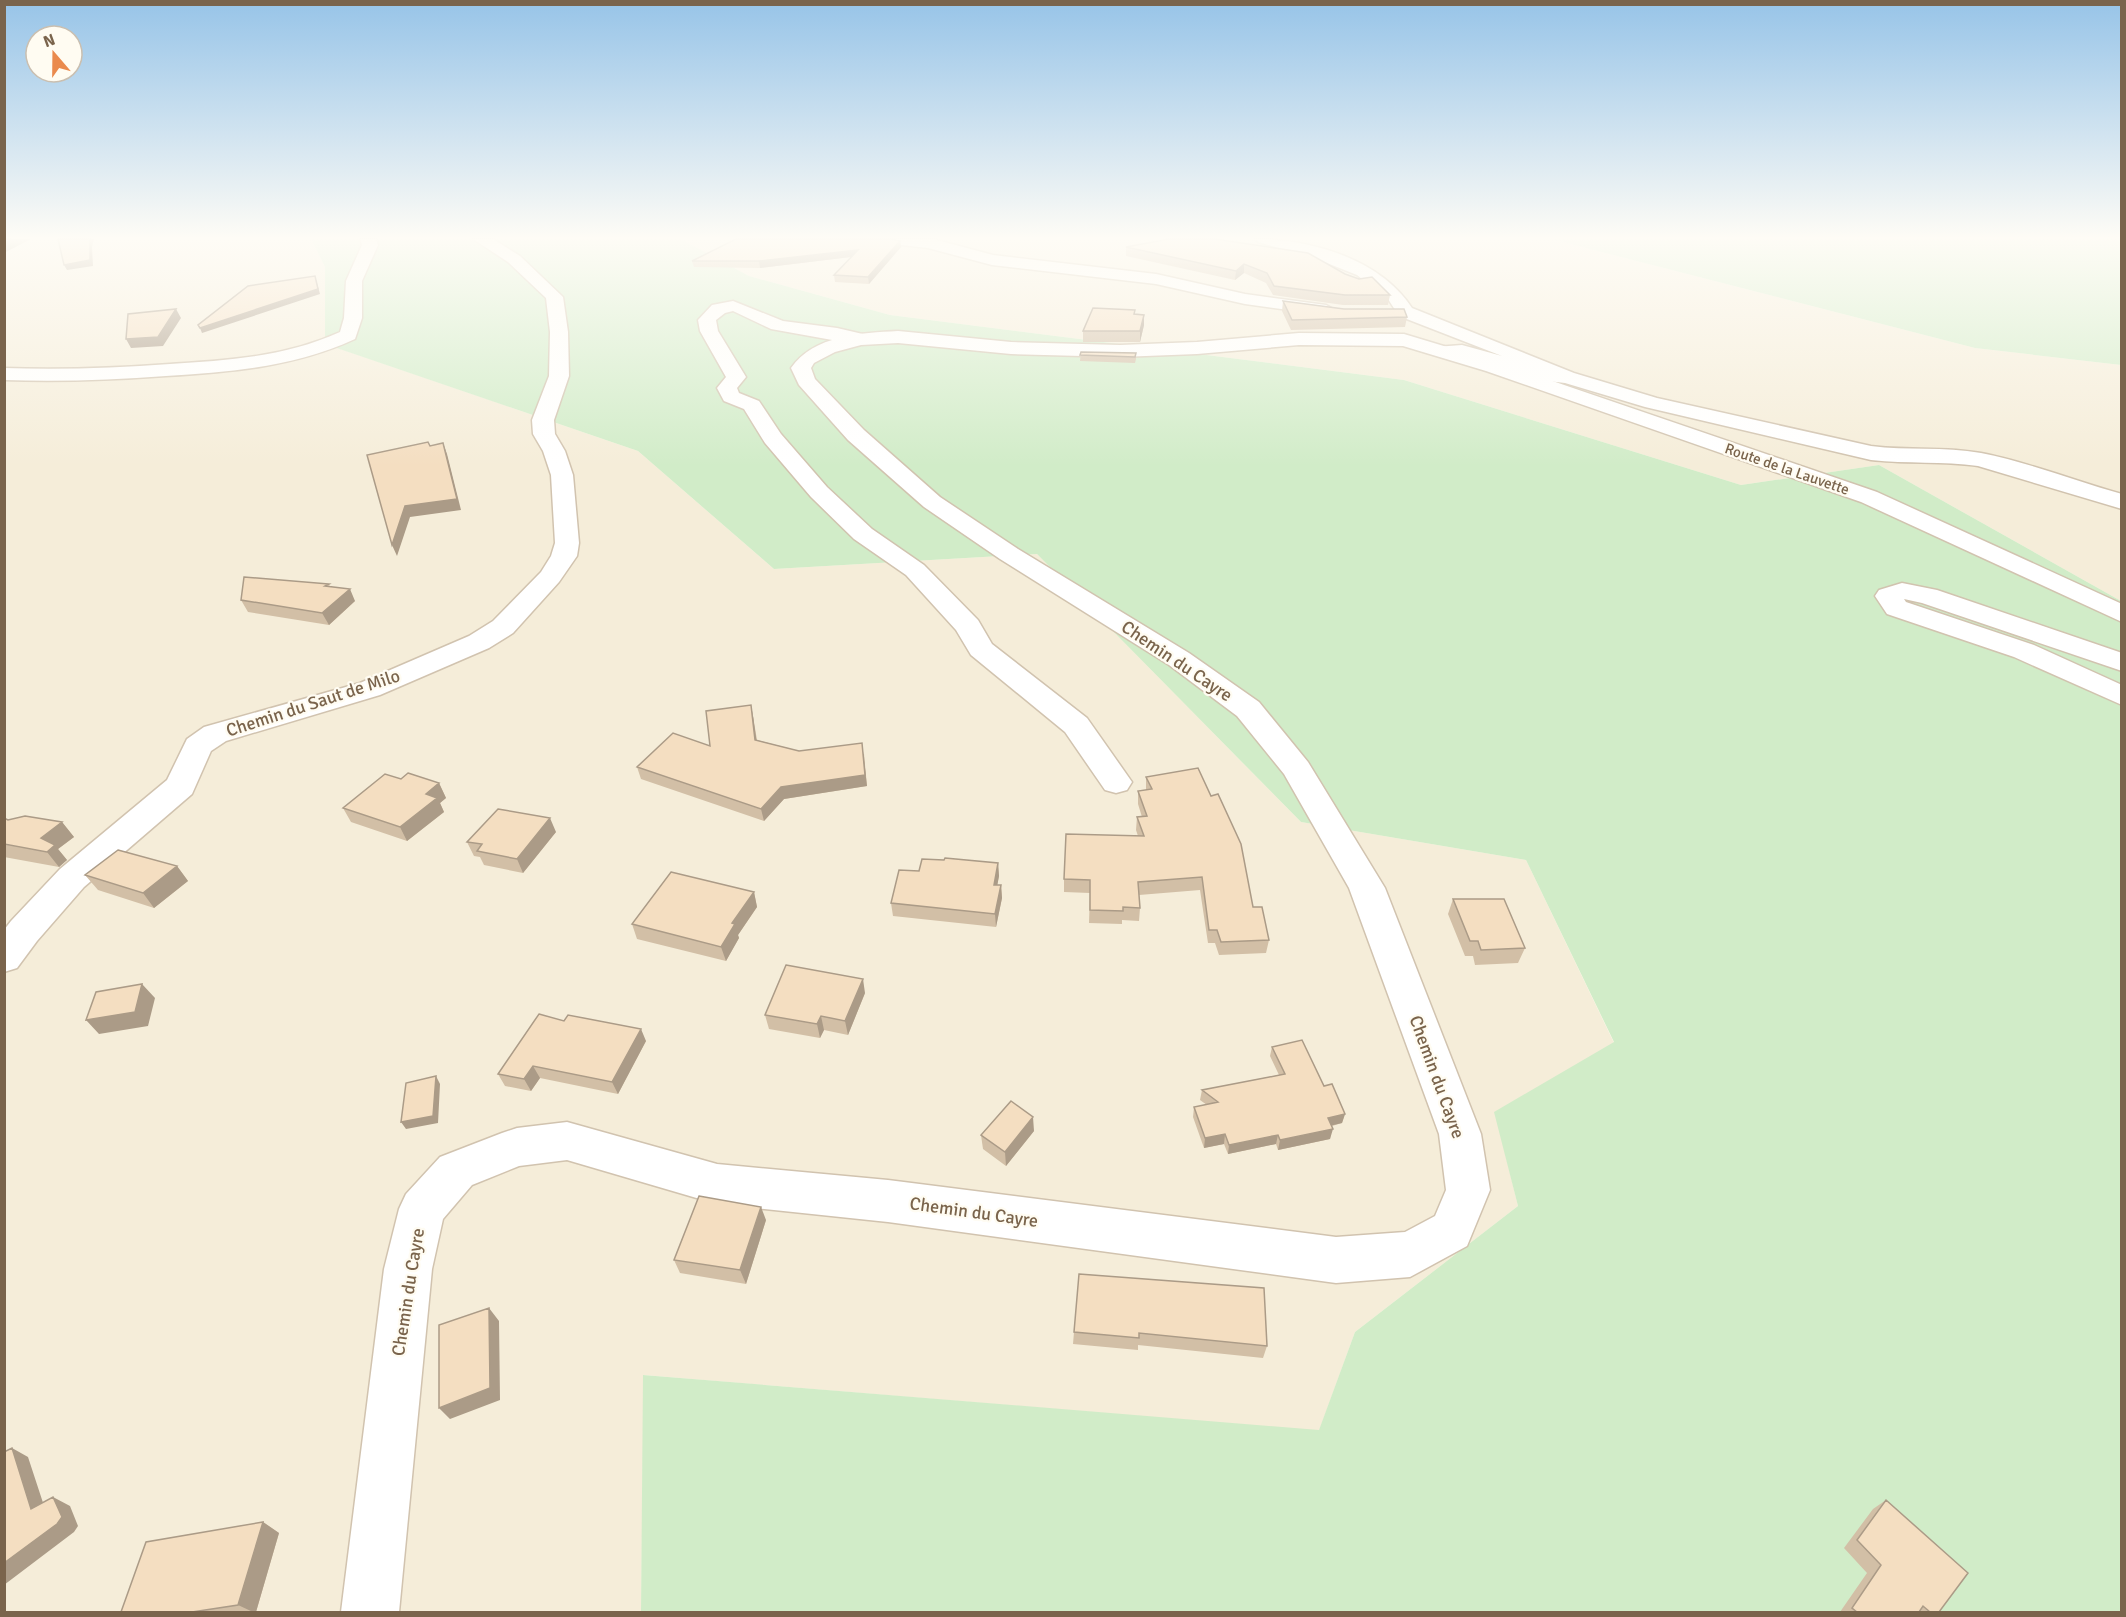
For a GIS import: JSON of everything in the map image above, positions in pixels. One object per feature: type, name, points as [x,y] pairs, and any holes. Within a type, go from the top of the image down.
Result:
[{"type":"street","points":[[4,374],[68,377],[280,360],[328,346],[348,335],[353,314]]},
{"type":"street","name":"Chemin du Saut de Milo","points":[[4,958],[24,931],[72,878],[181,786],[198,746],[215,734],[370,689],[479,642],[502,627],[550,577],[564,556],[567,543],[562,475],[554,451],[544,434],[543,420],[559,376],[556,314]]},
{"type":"street","points":[[711,314],[707,320],[709,331],[736,377],[727,388],[731,397],[752,405],[773,438],[819,492],[863,534],[915,570],[968,626],[981,648],[1076,725],[1116,782]]},
{"type":"street","points":[[754,314],[766,322],[791,328],[842,332],[860,339]]},
{"type":"street","points":[[1404,314],[1560,370],[1564,375]]},
{"type":"street","name":"Chemin du Cayre","points":[[370,1612],[408,1269],[422,1209],[456,1170],[517,1147],[567,1141],[717,1184],[888,1201],[1336,1260],[1410,1254],[1451,1231],[1468,1190],[1460,1134],[1367,888],[1297,769],[1248,709],[1179,659],[1009,554],[932,502],[855,435],[806,381],[801,368],[807,359],[828,348],[860,339],[898,337],[1011,348],[1120,351],[1197,348],[1299,339],[1374,338],[1404,340],[1442,351]]},
{"type":"street","points":[[1442,351],[1454,349],[1555,377],[1564,375],[1652,403],[1871,453],[1902,457],[1954,456],[1981,460],[2121,502]]},
{"type":"street","name":"Route de la Lauvette","points":[[1442,351],[1869,497],[2121,614]]},
{"type":"street","points":[[2121,663],[1928,596],[1902,591],[1888,596],[1896,608],[2024,651],[2121,696]]},
{"type":"shaded area","points":[[5,314],[326,314],[326,344],[638,451],[774,569],[1037,554],[1301,822],[1526,860],[1614,1043],[1495,1112],[1518,1206],[1355,1332],[1319,1431],[644,1375],[641,1612],[5,1612]]},
{"type":"shaded area","points":[[888,314],[1845,314],[1975,348],[2121,365],[2121,601],[1879,465],[1741,485],[1404,380]]},
{"type":"green space","points":[[325,314],[888,314],[1404,380],[1741,485],[1879,465],[2121,601],[2121,1612],[641,1612],[643,1375],[1319,1430],[1355,1332],[1518,1206],[1494,1112],[1614,1042],[1526,860],[1301,822],[1037,554],[774,569],[638,451],[325,344]]},
{"type":"green space","points":[[1845,314],[2121,314],[2121,365],[1975,348]]},
{"type":"building","points":[[128,314],[172,314],[158,337],[126,339]]},
{"type":"building","points":[[212,314],[241,314],[200,328],[198,325]]},
{"type":"building","points":[[1090,314],[1144,315],[1140,331],[1083,331]]},
{"type":"building","points":[[1289,314],[1406,314],[1407,317],[1292,320]]},
{"type":"building","points":[[1081,352],[1136,353],[1135,357],[1080,355]]},
{"type":"building","points":[[428,442],[430,446],[443,443],[457,499],[405,506],[392,545],[367,455]]},
{"type":"building","points":[[244,577],[329,584],[325,586],[350,589],[322,613],[241,600]]},
{"type":"building","points":[[751,705],[755,740],[799,751],[862,743],[865,775],[781,787],[761,809],[637,767],[673,733],[710,746],[706,711]]},
{"type":"building","points":[[1198,768],[1211,796],[1218,794],[1241,844],[1253,907],[1262,907],[1269,940],[1221,942],[1217,930],[1209,930],[1202,877],[1138,882],[1140,908],[1123,907],[1123,911],[1090,910],[1090,880],[1064,879],[1066,834],[1144,836],[1137,817],[1147,816],[1138,791],[1152,789],[1146,777]]},
{"type":"building","points":[[408,773],[439,783],[426,794],[437,798],[400,827],[343,808],[385,774],[401,779]]},
{"type":"building","points":[[498,809],[550,818],[517,859],[477,851],[482,844],[467,842]]},
{"type":"building","points":[[25,816],[62,822],[41,838],[55,845],[47,852],[4,844],[4,818],[8,820]]},
{"type":"building","points":[[118,850],[177,866],[143,893],[85,875]]},
{"type":"building","points":[[945,858],[998,863],[994,885],[1001,885],[995,914],[891,903],[899,870],[919,871],[922,859],[944,860]]},
{"type":"building","points":[[671,872],[754,892],[732,923],[735,924],[721,947],[632,924]]},
{"type":"building","points":[[1453,899],[1504,899],[1525,948],[1481,950],[1478,941],[1470,941]]},
{"type":"building","points":[[786,965],[863,979],[845,1021],[821,1016],[817,1024],[765,1015]]},
{"type":"building","points":[[142,984],[135,1012],[86,1020],[96,992]]},
{"type":"building","points":[[539,1014],[564,1021],[568,1015],[641,1029],[612,1082],[533,1066],[524,1079],[498,1074]]},
{"type":"building","points":[[1302,1040],[1324,1086],[1332,1084],[1345,1114],[1328,1118],[1333,1129],[1280,1140],[1278,1135],[1229,1145],[1225,1134],[1205,1138],[1194,1107],[1218,1102],[1202,1090],[1285,1074],[1272,1047]]},
{"type":"building","points":[[436,1076],[433,1116],[401,1122],[406,1083]]},
{"type":"building","points":[[1011,1101],[1033,1117],[1005,1152],[981,1135]]},
{"type":"building","points":[[699,1196],[761,1207],[740,1270],[674,1260]]},
{"type":"building","points":[[1079,1274],[1264,1288],[1267,1346],[1139,1333],[1139,1338],[1074,1332]]},
{"type":"building","points":[[489,1308],[490,1388],[439,1408],[439,1325]]},
{"type":"building","points":[[12,1448],[31,1509],[53,1497],[62,1517],[57,1524],[4,1563],[4,1452]]},
{"type":"building","points":[[1886,1500],[1968,1573],[1939,1612],[1930,1612],[1923,1606],[1919,1612],[1857,1612],[1852,1608],[1881,1565],[1857,1540]]},
{"type":"building","points":[[263,1522],[238,1605],[192,1612],[121,1612],[146,1542]]}]
